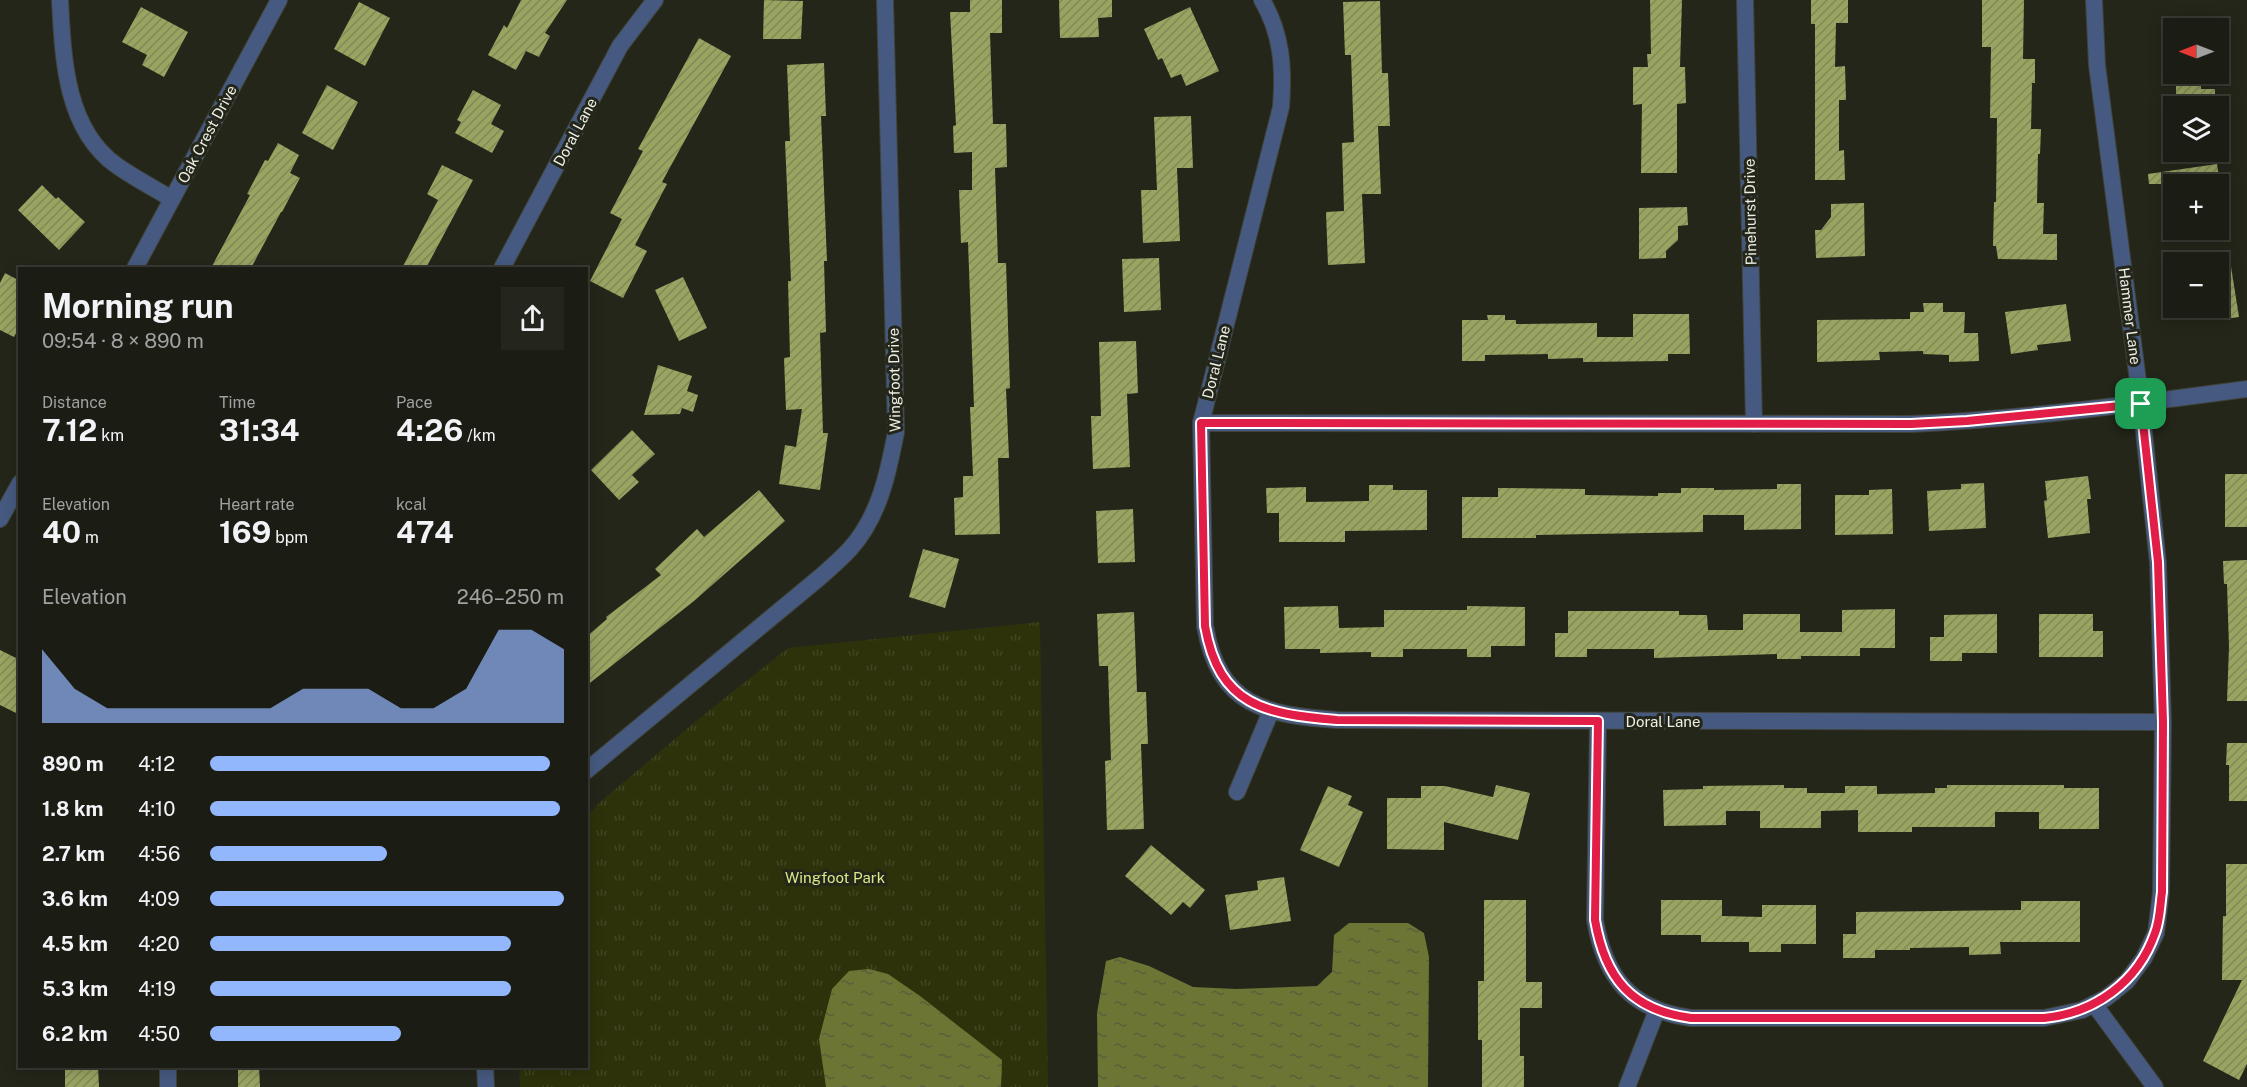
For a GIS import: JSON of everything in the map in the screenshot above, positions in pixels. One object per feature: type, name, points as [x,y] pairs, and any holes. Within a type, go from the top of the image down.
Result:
[{"type":"street","points":[[60,0],[62,49],[69,88],[80,119],[94,142],[115,165],[172,199]]},
{"type":"street","name":"Oak Crest Drive","points":[[136,267],[279,0]]},
{"type":"street","name":"Doral Lane","points":[[503,267],[620,46],[655,0]]},
{"type":"street","name":"Wingfoot Drive","points":[[588,769],[819,578],[850,549],[875,512],[888,473],[896,432],[885,0]]},
{"type":"street","name":"Doral Lane","points":[[1262,0],[1276,30],[1281,53],[1283,76],[1281,107],[1201,423],[1205,626],[1208,646],[1216,665],[1238,694],[1252,704],[1270,711],[1303,718],[1337,720],[2163,722]]},
{"type":"street","name":"Pinehurst Drive","points":[[1745,0],[1754,424]]},
{"type":"street","name":"Hammer Lane","points":[[1598,721],[1595,920],[1599,944],[1607,966],[1617,980],[1628,992],[1657,1010],[1691,1018],[2044,1018],[2070,1014],[2094,1004],[2127,981],[2144,958],[2156,933],[2162,892],[2163,722],[2158,562],[2141,404],[2097,65],[2094,0]]},
{"type":"street","points":[[1201,423],[1911,424],[1956,422],[2141,404],[2247,389]]},
{"type":"street","points":[[0,519],[18,487]]},
{"type":"street","points":[[1237,792],[1270,711]]},
{"type":"street","points":[[2094,1004],[2155,1087]]},
{"type":"street","points":[[1627,1087],[1657,1010]]},
{"type":"street","points":[[168,1068],[168,1087]]},
{"type":"street","points":[[485,1068],[486,1087]]},
{"type":"green space","name":"Wingfoot Park","points":[[1040,622],[1048,1087],[520,1087],[519,1068],[588,1068],[588,816],[599,803],[701,717],[788,648]]},
{"type":"water","points":[[1349,923],[1408,923],[1424,933],[1429,957],[1428,1087],[1098,1087],[1097,1013],[1106,961],[1120,957],[1149,966],[1193,987],[1236,989],[1317,986],[1332,972],[1334,935]]},
{"type":"water","points":[[869,969],[888,974],[1002,1060],[1001,1087],[826,1087],[819,1039],[832,989],[849,971]]},
{"type":"building","points":[[521,0],[567,0],[545,33],[550,36],[539,57],[526,51],[516,70],[488,55],[504,25],[507,28]]},
{"type":"building","points":[[764,0],[803,1],[801,39],[763,39]]},
{"type":"building","points":[[970,0],[1002,0],[1002,33],[990,33],[993,124],[1006,124],[1007,167],[995,168],[998,263],[1006,263],[1010,388],[1006,389],[1009,458],[998,458],[1000,534],[955,535],[954,498],[963,497],[963,476],[973,476],[970,407],[974,407],[968,242],[961,243],[959,190],[972,190],[972,152],[954,153],[953,126],[956,125],[950,12],[970,12]]},
{"type":"building","points":[[1059,0],[1112,0],[1112,17],[1098,18],[1099,37],[1060,38]]},
{"type":"building","points":[[1650,0],[1682,0],[1680,67],[1685,67],[1686,103],[1677,104],[1677,173],[1641,173],[1642,104],[1633,105],[1633,67],[1648,67],[1647,54],[1651,54]]},
{"type":"building","points":[[1811,0],[1848,0],[1848,23],[1836,23],[1835,67],[1845,66],[1846,100],[1839,100],[1839,151],[1844,150],[1845,180],[1815,180],[1815,24],[1811,24]]},
{"type":"building","points":[[1982,0],[2024,0],[2023,59],[2035,59],[2031,129],[2041,129],[2037,203],[2044,203],[2043,234],[2057,234],[2057,260],[1998,259],[1996,246],[1993,246],[1997,118],[1990,118],[1991,47],[1982,47]]},
{"type":"building","points":[[1380,1],[1382,73],[1388,73],[1390,126],[1378,126],[1381,194],[1362,194],[1365,263],[1328,265],[1326,212],[1344,211],[1342,143],[1354,142],[1351,55],[1345,55],[1343,2]]},
{"type":"building","points":[[359,2],[390,18],[365,66],[334,49]]},
{"type":"building","points":[[141,7],[188,32],[164,77],[142,65],[147,55],[122,42]]},
{"type":"building","points":[[1190,7],[1219,71],[1186,86],[1181,74],[1171,78],[1162,58],[1158,60],[1144,29]]},
{"type":"building","points":[[699,38],[731,56],[662,182],[667,184],[635,245],[647,251],[623,298],[590,281],[622,219],[610,213],[643,151],[638,149]]},
{"type":"building","points":[[824,63],[826,116],[821,116],[827,261],[824,261],[826,332],[820,333],[823,433],[828,433],[820,490],[779,484],[785,445],[796,447],[802,409],[786,410],[784,358],[790,357],[788,281],[791,281],[785,141],[790,141],[787,65]]},
{"type":"building","points":[[2176,84],[2201,84],[2201,89],[2215,89],[2215,96],[2176,96]]},
{"type":"building","points":[[327,85],[358,102],[333,150],[302,133]]},
{"type":"building","points":[[473,90],[501,105],[491,124],[504,131],[492,153],[455,133],[461,122],[457,120]]},
{"type":"building","points":[[1191,116],[1193,168],[1177,168],[1180,241],[1143,243],[1141,190],[1157,190],[1154,117]]},
{"type":"building","points":[[278,143],[299,155],[290,173],[300,178],[282,212],[252,267],[212,267],[250,195],[247,194],[265,160],[268,161]]},
{"type":"building","points":[[2217,164],[2218,174],[2163,174],[2163,184],[2149,184],[2148,174]]},
{"type":"building","points":[[442,165],[473,180],[427,267],[403,267],[438,200],[427,194]]},
{"type":"building","points":[[42,185],[85,222],[59,250],[18,210]]},
{"type":"building","points":[[1864,203],[1865,256],[1816,258],[1815,230],[1821,230],[1831,217],[1831,204]]},
{"type":"building","points":[[1687,207],[1688,225],[1678,226],[1678,240],[1666,251],[1666,258],[1639,259],[1639,208]]},
{"type":"building","points":[[2229,254],[2239,317],[2218,320],[2218,318],[2229,318]]},
{"type":"building","points":[[1159,258],[1161,310],[1124,312],[1122,259]]},
{"type":"building","points":[[5,273],[18,280],[18,330],[14,337],[0,330],[0,283]]},
{"type":"building","points":[[683,277],[707,328],[679,341],[655,290]]},
{"type":"building","points":[[1923,303],[1943,303],[1943,312],[1965,312],[1964,333],[1978,333],[1979,361],[1949,362],[1949,355],[1923,354],[1923,351],[1879,352],[1880,360],[1817,362],[1817,320],[1910,319],[1910,312],[1924,312]]},
{"type":"building","points":[[2066,304],[2071,341],[2037,345],[2038,350],[2011,354],[2005,312]]},
{"type":"building","points":[[1633,314],[1689,314],[1690,354],[1668,354],[1668,361],[1583,362],[1583,358],[1548,359],[1548,354],[1485,355],[1485,361],[1462,361],[1462,320],[1488,320],[1487,315],[1505,315],[1505,320],[1516,320],[1516,324],[1597,323],[1597,337],[1633,337]]},
{"type":"building","points":[[1136,341],[1138,393],[1127,394],[1130,467],[1093,469],[1091,416],[1101,416],[1099,342]]},
{"type":"building","points":[[658,365],[692,376],[687,391],[698,395],[693,412],[682,408],[680,414],[644,415]]},
{"type":"building","points":[[632,430],[655,454],[632,475],[639,482],[619,500],[591,470]]},
{"type":"building","points":[[2225,474],[2247,474],[2247,527],[2225,527]]},
{"type":"building","points":[[2088,476],[2091,499],[2087,499],[2090,533],[2048,538],[2044,501],[2047,500],[2045,481]]},
{"type":"building","points":[[1984,483],[1986,528],[1929,531],[1927,491],[1961,489],[1961,484]]},
{"type":"building","points":[[1777,484],[1801,484],[1801,529],[1744,530],[1744,515],[1703,515],[1703,532],[1536,535],[1536,538],[1462,538],[1462,497],[1498,497],[1498,488],[1585,489],[1585,495],[1658,496],[1658,493],[1681,493],[1681,488],[1777,489]]},
{"type":"building","points":[[1369,485],[1393,485],[1393,490],[1427,490],[1427,530],[1345,531],[1345,542],[1279,542],[1279,513],[1267,513],[1266,488],[1306,487],[1306,502],[1369,501]]},
{"type":"building","points":[[1892,489],[1893,534],[1835,535],[1835,495],[1869,495],[1869,490]]},
{"type":"building","points":[[759,490],[785,521],[694,601],[588,684],[588,635],[607,619],[606,617],[661,575],[655,569],[697,529],[704,537]]},
{"type":"building","points":[[1133,509],[1135,562],[1098,563],[1096,511]]},
{"type":"building","points":[[923,549],[959,559],[945,608],[909,597]]},
{"type":"building","points":[[2247,560],[2247,701],[2227,701],[2229,647],[2227,584],[2224,584],[2223,561]]},
{"type":"building","points":[[1338,606],[1339,628],[1384,627],[1384,610],[1467,610],[1467,606],[1525,607],[1525,646],[1491,646],[1491,657],[1467,657],[1467,649],[1403,649],[1403,657],[1371,657],[1371,652],[1320,653],[1320,649],[1285,649],[1284,607]]},
{"type":"building","points":[[1895,609],[1895,648],[1860,648],[1860,656],[1801,656],[1801,659],[1777,659],[1777,654],[1654,658],[1654,649],[1587,649],[1587,657],[1555,657],[1555,633],[1568,633],[1568,611],[1679,611],[1679,615],[1707,615],[1708,630],[1743,630],[1743,614],[1800,614],[1800,632],[1842,632],[1842,610]]},
{"type":"building","points":[[1134,612],[1137,692],[1146,692],[1148,744],[1141,744],[1144,829],[1107,830],[1105,761],[1111,760],[1108,666],[1099,666],[1097,614]]},
{"type":"building","points":[[1997,614],[1997,653],[1962,653],[1962,661],[1930,661],[1930,637],[1944,637],[1944,615]]},
{"type":"building","points":[[2039,614],[2093,614],[2093,631],[2103,631],[2103,657],[2039,657]]},
{"type":"building","points":[[0,650],[18,659],[18,714],[0,705]]},
{"type":"building","points":[[2227,743],[2247,743],[2247,801],[2229,801]]},
{"type":"building","points":[[1496,785],[1530,793],[1518,840],[1444,822],[1444,850],[1387,849],[1387,798],[1421,798],[1421,786],[1445,786],[1493,797]]},
{"type":"building","points":[[1784,785],[1784,788],[1807,788],[1807,793],[1845,793],[1845,786],[1877,786],[1877,794],[1935,793],[1935,788],[1947,788],[1947,785],[2064,785],[2064,788],[2099,788],[2099,829],[2039,829],[2039,812],[1995,812],[1995,827],[1912,827],[1912,832],[1858,832],[1858,810],[1821,811],[1821,828],[1760,828],[1760,811],[1726,811],[1726,825],[1664,826],[1663,790],[1703,789],[1703,786]]},
{"type":"building","points":[[1328,786],[1352,796],[1348,805],[1363,812],[1339,867],[1300,850]]},
{"type":"building","points":[[1151,845],[1205,890],[1190,908],[1183,902],[1171,915],[1125,876]]},
{"type":"building","points":[[2226,864],[2247,864],[2247,1064],[2239,1080],[2203,1061],[2242,980],[2222,980]]},
{"type":"building","points":[[1284,877],[1291,921],[1230,930],[1225,895],[1258,890],[1257,881]]},
{"type":"building","points":[[1484,900],[1526,900],[1526,982],[1542,982],[1542,1008],[1520,1008],[1520,1056],[1524,1056],[1524,1087],[1482,1087],[1482,1040],[1478,1040],[1478,981],[1484,981]]},
{"type":"building","points":[[1661,900],[1722,900],[1722,916],[1762,917],[1762,905],[1816,905],[1816,944],[1781,944],[1781,952],[1749,952],[1749,942],[1701,942],[1701,935],[1661,935]]},
{"type":"building","points":[[2021,901],[2080,901],[2080,942],[2000,942],[2001,954],[1969,955],[1969,947],[1910,948],[1910,950],[1875,950],[1875,958],[1843,958],[1843,934],[1856,934],[1856,912],[2021,910]]},
{"type":"building","points":[[65,1068],[98,1068],[99,1087],[65,1087]]},
{"type":"building","points":[[238,1068],[259,1068],[260,1087],[238,1087]]},
{"type":"route","points":[[2141,404],[2158,562],[2163,722],[2162,892],[2159,919],[2156,933],[2144,958],[2127,981],[2106,998],[2070,1014],[2044,1018],[1691,1018],[1657,1010],[1628,992],[1617,980],[1607,966],[1599,944],[1595,920],[1598,721],[1303,718],[1270,711],[1252,704],[1238,694],[1216,665],[1208,646],[1205,626],[1201,423],[1911,424],[1967,421],[2141,404]]}]
